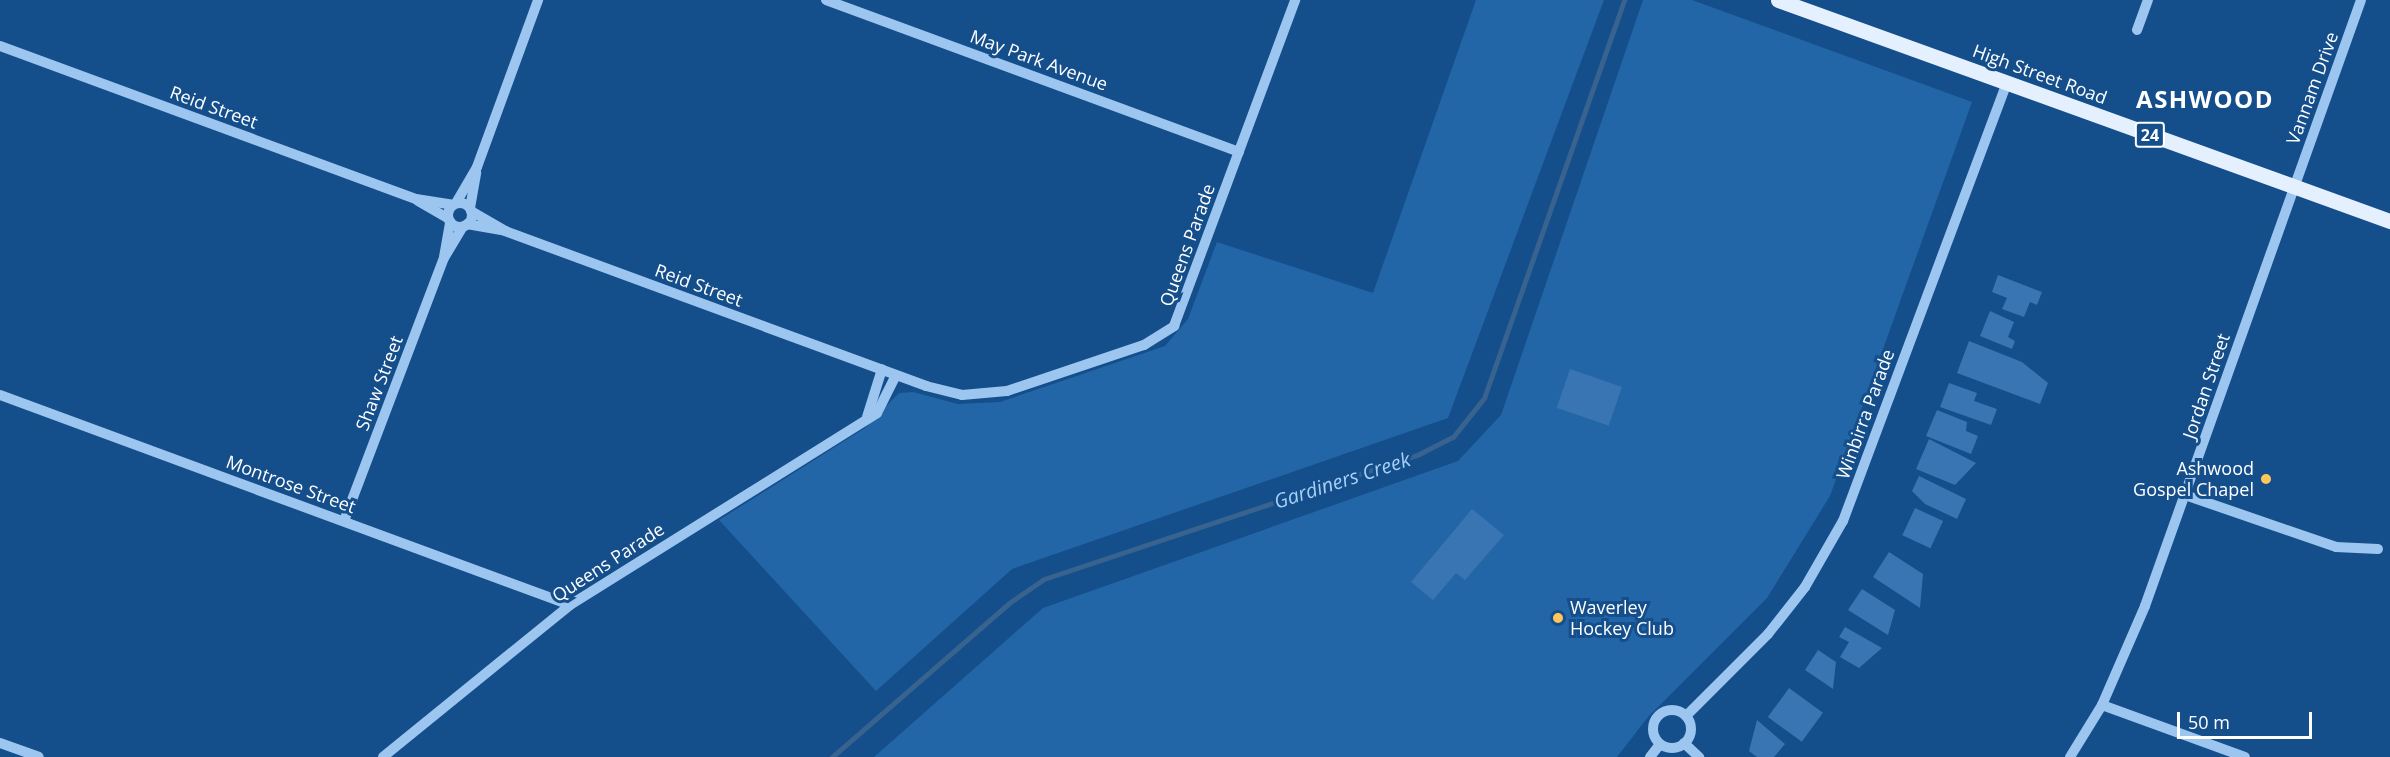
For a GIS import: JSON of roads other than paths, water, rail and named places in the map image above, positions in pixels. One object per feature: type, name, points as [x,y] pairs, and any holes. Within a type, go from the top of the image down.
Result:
[{"type":"main road","name":"High Street Road","points":[[1778,0],[2390,221]]},
{"type":"street","points":[[470,209],[477,167],[538,0]]},
{"type":"street","name":"May Park Avenue","points":[[826,0],[1239,152]]},
{"type":"street","name":"Queens Parade","points":[[882,369],[946,392],[992,394],[1158,340],[1179,318],[1295,0]]},
{"type":"street","points":[[2137,30],[2148,0]]},
{"type":"street","name":"Vannam Drive","points":[[2294,187],[2361,0]]},
{"type":"street","name":"Reid Street","points":[[0,46],[416,199],[449,220],[465,225],[505,231],[882,369]]},
{"type":"street","name":"Winbirra Parade","points":[[1686,716],[1768,634],[1805,587],[1843,520],[2007,83]]},
{"type":"street","points":[[454,204],[477,167]]},
{"type":"street","name":"Jordan Street","points":[[2070,757],[2102,705],[2145,606],[2294,187]]},
{"type":"street","name":"Reid Street","points":[[416,199],[454,204],[470,209],[505,231]]},
{"type":"street","name":"Shaw Street","points":[[444,258],[449,220],[454,204]]},
{"type":"street","name":"Shaw Street","points":[[344,521],[444,258],[465,225],[470,209]]},
{"type":"street","points":[[867,417],[882,369]]},
{"type":"street","name":"Queens Parade","points":[[383,757],[570,605],[882,406],[896,375]]},
{"type":"street","name":"Montrose Street","points":[[0,395],[570,605]]},
{"type":"street","points":[[2185,495],[2336,547],[2378,549]]},
{"type":"street","points":[[2102,705],[2245,757]]},
{"type":"street","points":[[1666,710],[1686,716],[1691,727],[1684,743],[1673,748],[1660,744],[1653,732],[1655,719],[1666,710]]},
{"type":"street","points":[[0,743],[39,757]]},
{"type":"street","points":[[1684,743],[1699,757]]},
{"type":"street","points":[[1650,757],[1660,744]]},
{"type":"waterway","name":"Gardiners Creek","points":[[832,757],[1009,603],[1044,579],[1419,454],[1453,437],[1484,398],[1624,0]]},
{"type":"place","name":"Ashwood Gospel Chapel","points":[[2266,479]]},
{"type":"place","name":"Waverley Hockey Club","points":[[1558,618]]},
{"type":"district","name":"ASHWOOD","points":[[2205,99]]}]
